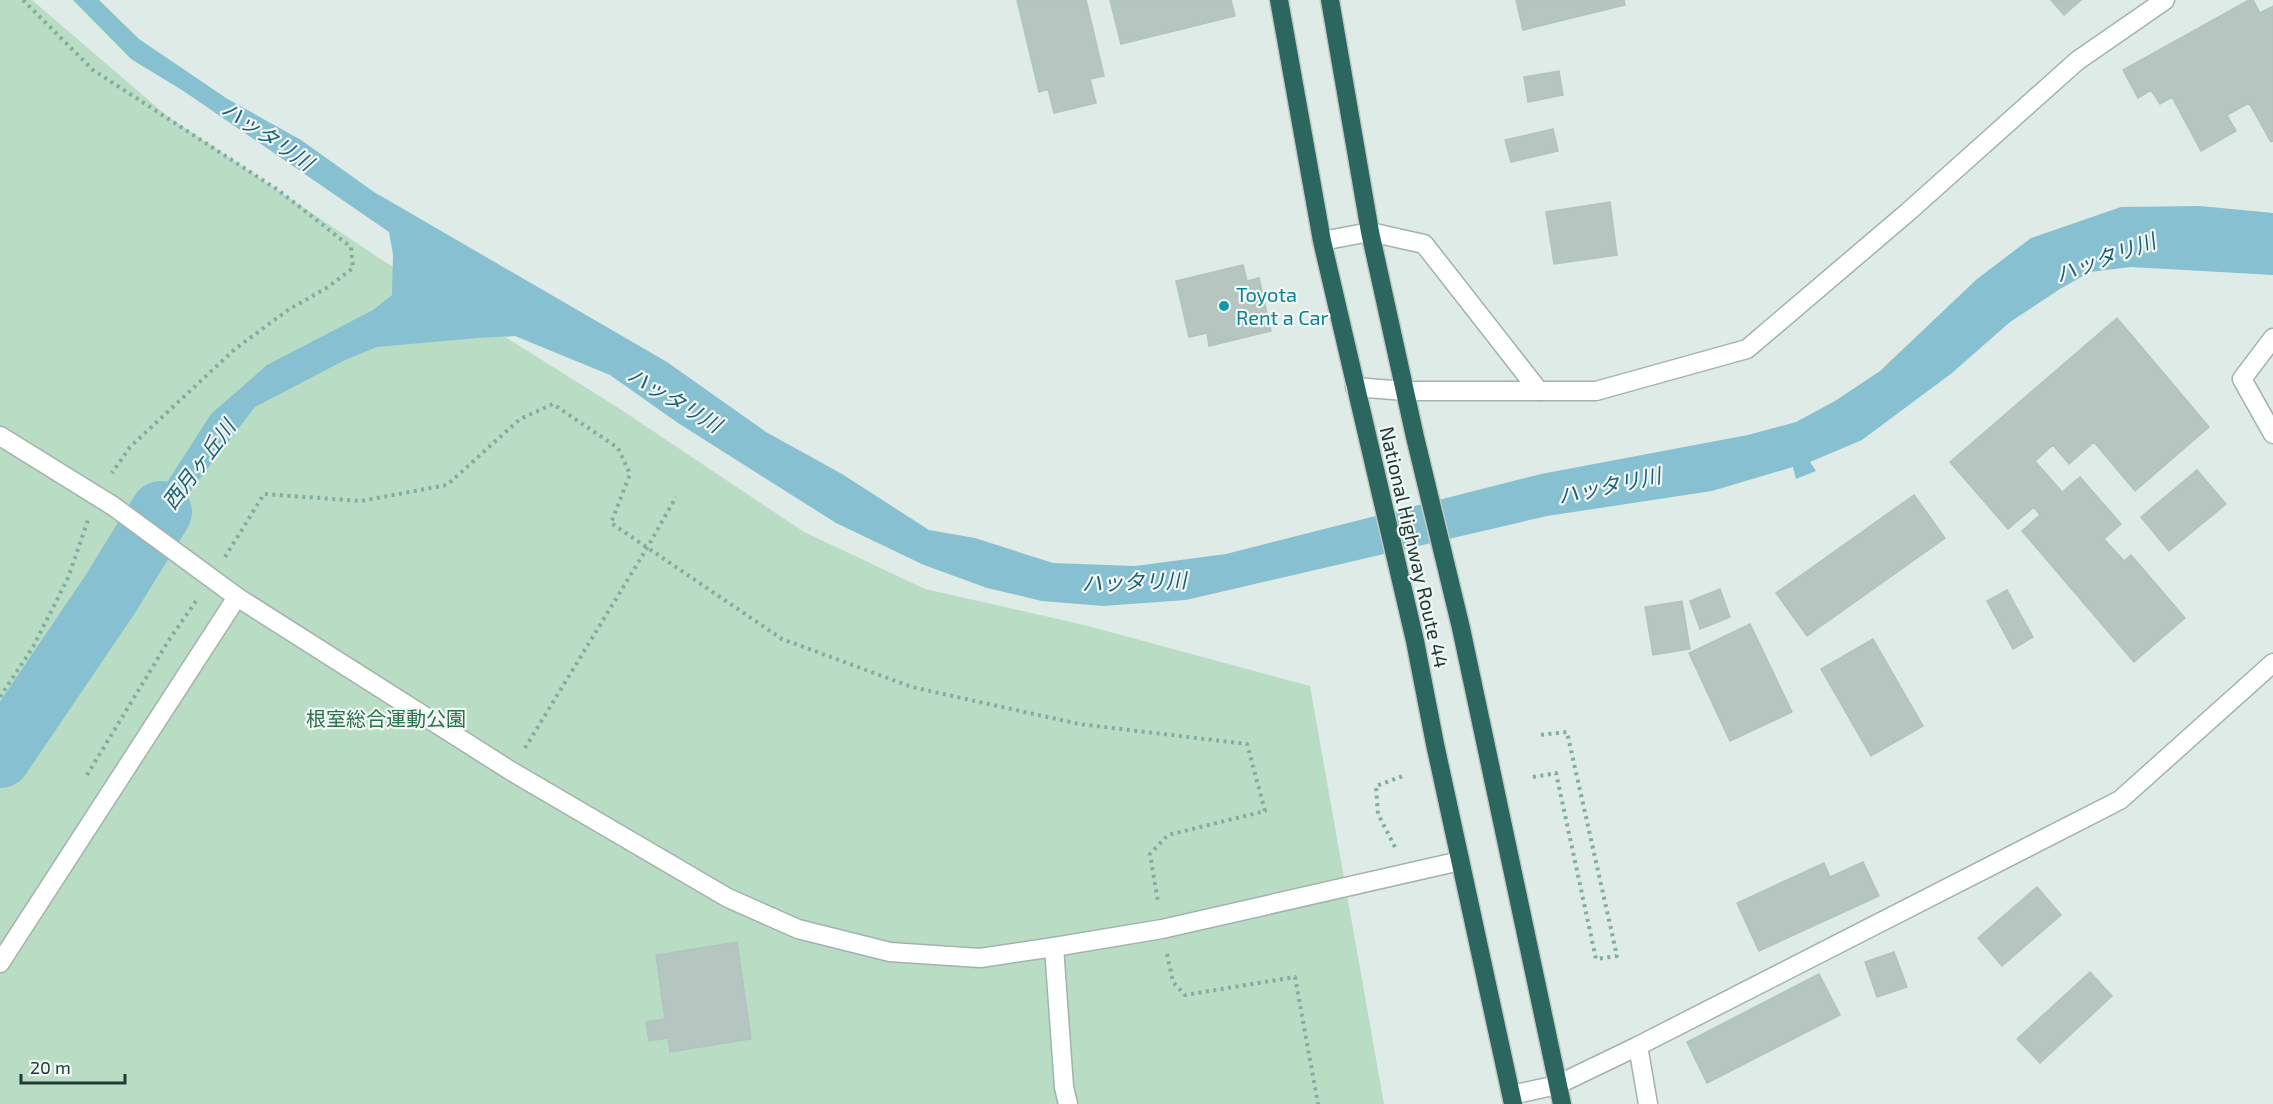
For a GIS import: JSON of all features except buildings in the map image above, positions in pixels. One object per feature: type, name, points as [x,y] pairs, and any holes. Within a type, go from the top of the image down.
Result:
[{"type":"highway","name":"National Highway Route 44","points":[[1279,0],[1322,241],[1415,642],[1512,1100]]},
{"type":"highway","name":"National Highway Route 44","points":[[1330,0],[1370,232],[1415,437],[1461,628],[1562,1104]]},
{"type":"street","points":[[1355,387],[1405,391],[1596,391],[1747,349],[1908,212],[2077,61],[2165,0]]},
{"type":"street","points":[[1322,241],[1370,232],[1424,244],[1539,390]]},
{"type":"street","points":[[2273,338],[2242,380],[2273,434]]},
{"type":"street","points":[[0,436],[113,506],[237,597],[511,771],[728,898],[798,929],[890,952],[980,958],[1162,929],[1460,861]]},
{"type":"street","points":[[0,963],[237,597]]},
{"type":"street","points":[[1512,1100],[1557,1085],[1638,1046],[2120,800],[2273,663]]},
{"type":"street","points":[[1054,947],[1064,1087],[1068,1104]]},
{"type":"street","points":[[1638,1046],[1648,1104]]},
{"type":"path","points":[[0,697],[33,647],[68,578],[96,496],[130,447],[235,349],[288,310],[353,268],[351,247],[278,190],[93,70],[23,0]]},
{"type":"path","points":[[85,777],[169,640],[206,573],[264,494],[361,501],[447,485],[520,419],[553,404],[618,448],[630,474],[611,523],[782,639],[912,687],[1079,724],[1247,744],[1266,811],[1168,835],[1150,854],[1162,929],[1173,982],[1185,995],[1295,977],[1318,1104]]},
{"type":"path","points":[[511,771],[676,497]]},
{"type":"path","points":[[1533,777],[1556,773],[1596,959],[1617,956],[1567,732],[1539,735]]},
{"type":"path","points":[[1395,848],[1378,814],[1376,786],[1403,776]]},
{"type":"green space","name":"根室総合運動公園","points":[[0,0],[32,0],[167,116],[379,258],[617,407],[804,532],[925,589],[1084,625],[1310,686],[1384,1104],[0,1104]]},
{"type":"water","name":"ハッタリ川","points":[[73,0],[99,0],[139,39],[226,98],[301,140],[374,192],[667,362],[766,432],[842,474],[929,530],[975,538],[1053,563],[1135,566],[1226,554],[1541,474],[1748,435],[1796,422],[1835,401],[1880,371],[1977,279],[2031,238],[2121,207],[2200,206],[2273,213],[2273,275],[2131,267],[2090,272],[2010,322],[1952,373],[1862,440],[1810,462],[1816,471],[1796,479],[1793,467],[1712,491],[1547,516],[1186,600],[1103,606],[1042,601],[987,588],[924,565],[836,523],[678,423],[610,375],[515,336],[377,347],[345,360],[255,407],[178,507],[146,559],[113,602],[123,551],[211,414],[267,365],[373,310],[392,295],[393,254],[389,232],[185,92],[131,59]]},
{"type":"waterway","name":"西月ヶ丘川","points":[[0,757],[109,596],[161,512]]},
{"type":"place","name":"Toyota Rent a Car","points":[[1224,306]]}]
